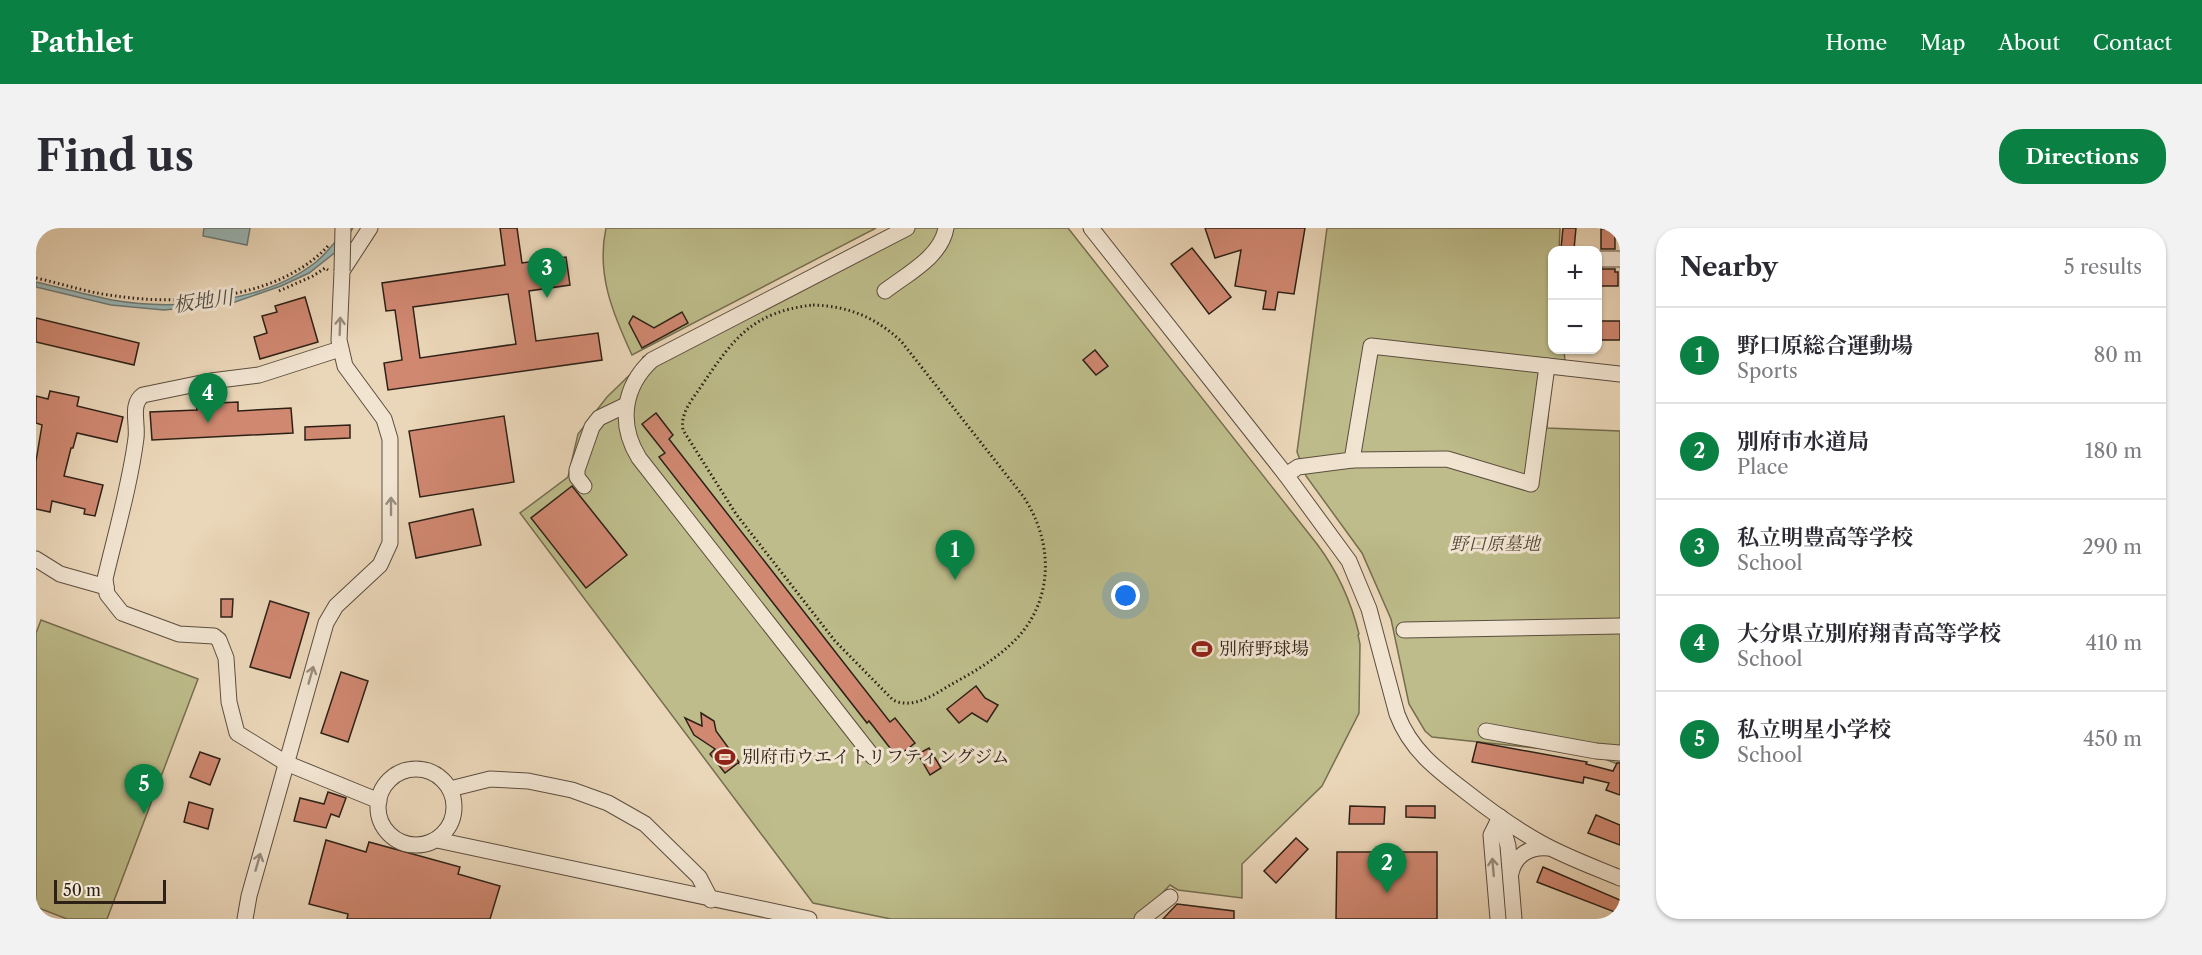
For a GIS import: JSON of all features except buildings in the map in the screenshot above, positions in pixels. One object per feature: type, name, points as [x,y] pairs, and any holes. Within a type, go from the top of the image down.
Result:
[{"type":"street","points":[[244,919],[328,617],[343,598],[380,565],[390,543],[390,439],[384,419],[345,366],[340,349],[337,272],[343,228]]},
{"type":"street","points":[[337,272],[370,228]]},
{"type":"street","points":[[873,757],[639,458],[629,438],[625,416],[632,385],[652,360],[907,228]]},
{"type":"street","points":[[885,291],[936,251],[942,242],[946,228]]},
{"type":"street","points":[[1091,228],[1286,475],[1341,549],[1354,571],[1369,609],[1397,714],[1412,744],[1437,770],[1500,817],[1552,848],[1620,878]]},
{"type":"street","points":[[1602,259],[1620,259]]},
{"type":"street","points":[[1352,460],[1371,346],[1620,374]]},
{"type":"street","points":[[340,349],[259,375],[211,381],[143,395],[139,398],[135,406],[136,438],[105,579],[107,594],[122,613],[179,634],[214,636],[219,640],[226,658],[230,702],[237,733],[286,763],[379,801]]},
{"type":"street","points":[[1286,475],[1298,467],[1352,460],[1447,459],[1531,484],[1546,366]]},
{"type":"street","points":[[584,486],[576,477],[592,427],[599,418],[626,405]]},
{"type":"street","points":[[36,559],[60,574],[106,587]]},
{"type":"street","points":[[1404,630],[1620,626]]},
{"type":"street","points":[[1486,731],[1596,751],[1620,753]]},
{"type":"street","points":[[418,769],[431,772],[442,779],[450,789],[454,800],[454,811],[446,832],[437,840],[418,845],[399,842],[388,834],[381,823],[378,811],[379,801],[384,786],[393,777],[405,771],[418,769]]},
{"type":"street","points":[[450,789],[490,779],[528,781],[572,790],[608,803],[645,824],[699,878],[711,900]]},
{"type":"street","points":[[1500,817],[1508,846],[1514,919]]},
{"type":"street","points":[[1498,919],[1491,835],[1500,817]]},
{"type":"street","points":[[437,840],[711,900],[810,919]]},
{"type":"street","points":[[1511,875],[1515,861],[1528,850],[1552,848]]},
{"type":"street","points":[[1142,919],[1170,897]]},
{"type":"path","points":[[36,278],[114,296],[138,299],[181,300],[211,297],[236,293],[276,281],[320,254],[331,242]]},
{"type":"path","points":[[279,291],[325,268],[337,272]]},
{"type":"path","points":[[813,305],[829,306],[861,314],[889,330],[912,354],[1023,496],[1031,507],[1042,532],[1046,573],[1040,600],[1028,625],[1010,646],[980,668],[919,701],[908,704],[894,700],[835,641],[736,514],[683,430],[684,412],[728,347],[752,325],[781,311],[813,305]]},
{"type":"green space","points":[[606,228],[876,228],[632,355],[608,293],[603,261]]},
{"type":"green space","points":[[895,228],[1068,228],[1317,544],[1337,576],[1348,598],[1359,634],[1359,713],[1322,786],[1242,864],[1242,898],[1178,890],[1170,885],[1148,908],[1133,919],[891,919],[813,903],[520,513],[568,477],[578,434],[607,397],[642,363],[643,357]]},
{"type":"green space","name":"野口原墓地","points":[[1327,228],[1560,228],[1559,246],[1548,246],[1548,354],[1564,354],[1565,362],[1552,368],[1547,428],[1620,431],[1620,765],[1592,754],[1432,737],[1425,731],[1409,704],[1391,619],[1362,553],[1306,476],[1297,452]]},
{"type":"green space","points":[[41,620],[198,679],[107,919],[67,919],[36,907],[36,633]]},
{"type":"water","points":[[204,228],[250,228],[247,245],[203,236]]},
{"type":"water","points":[[346,228],[353,228],[337,251],[309,273],[281,286],[232,303],[164,310],[111,305],[36,287],[36,282],[112,300],[163,304],[191,304],[245,295],[295,276],[316,262]]},
{"type":"place","name":"私立明豊高等学校","points":[[547,298]]},
{"type":"place","name":"大分県立別府翔青高等学校","points":[[208,423]]},
{"type":"place","name":"野口原総合運動場","points":[[955,580]]},
{"type":"place","name":"別府野球場","points":[[1202,649]]},
{"type":"place","name":"別府市ウエイトリフティングジム","points":[[725,757]]},
{"type":"place","name":"私立明星小学校","points":[[144,814]]},
{"type":"place","name":"別府市水道局","points":[[1387,893]]},
{"type":"water label","name":"板地川","points":[[203,301]]}]
